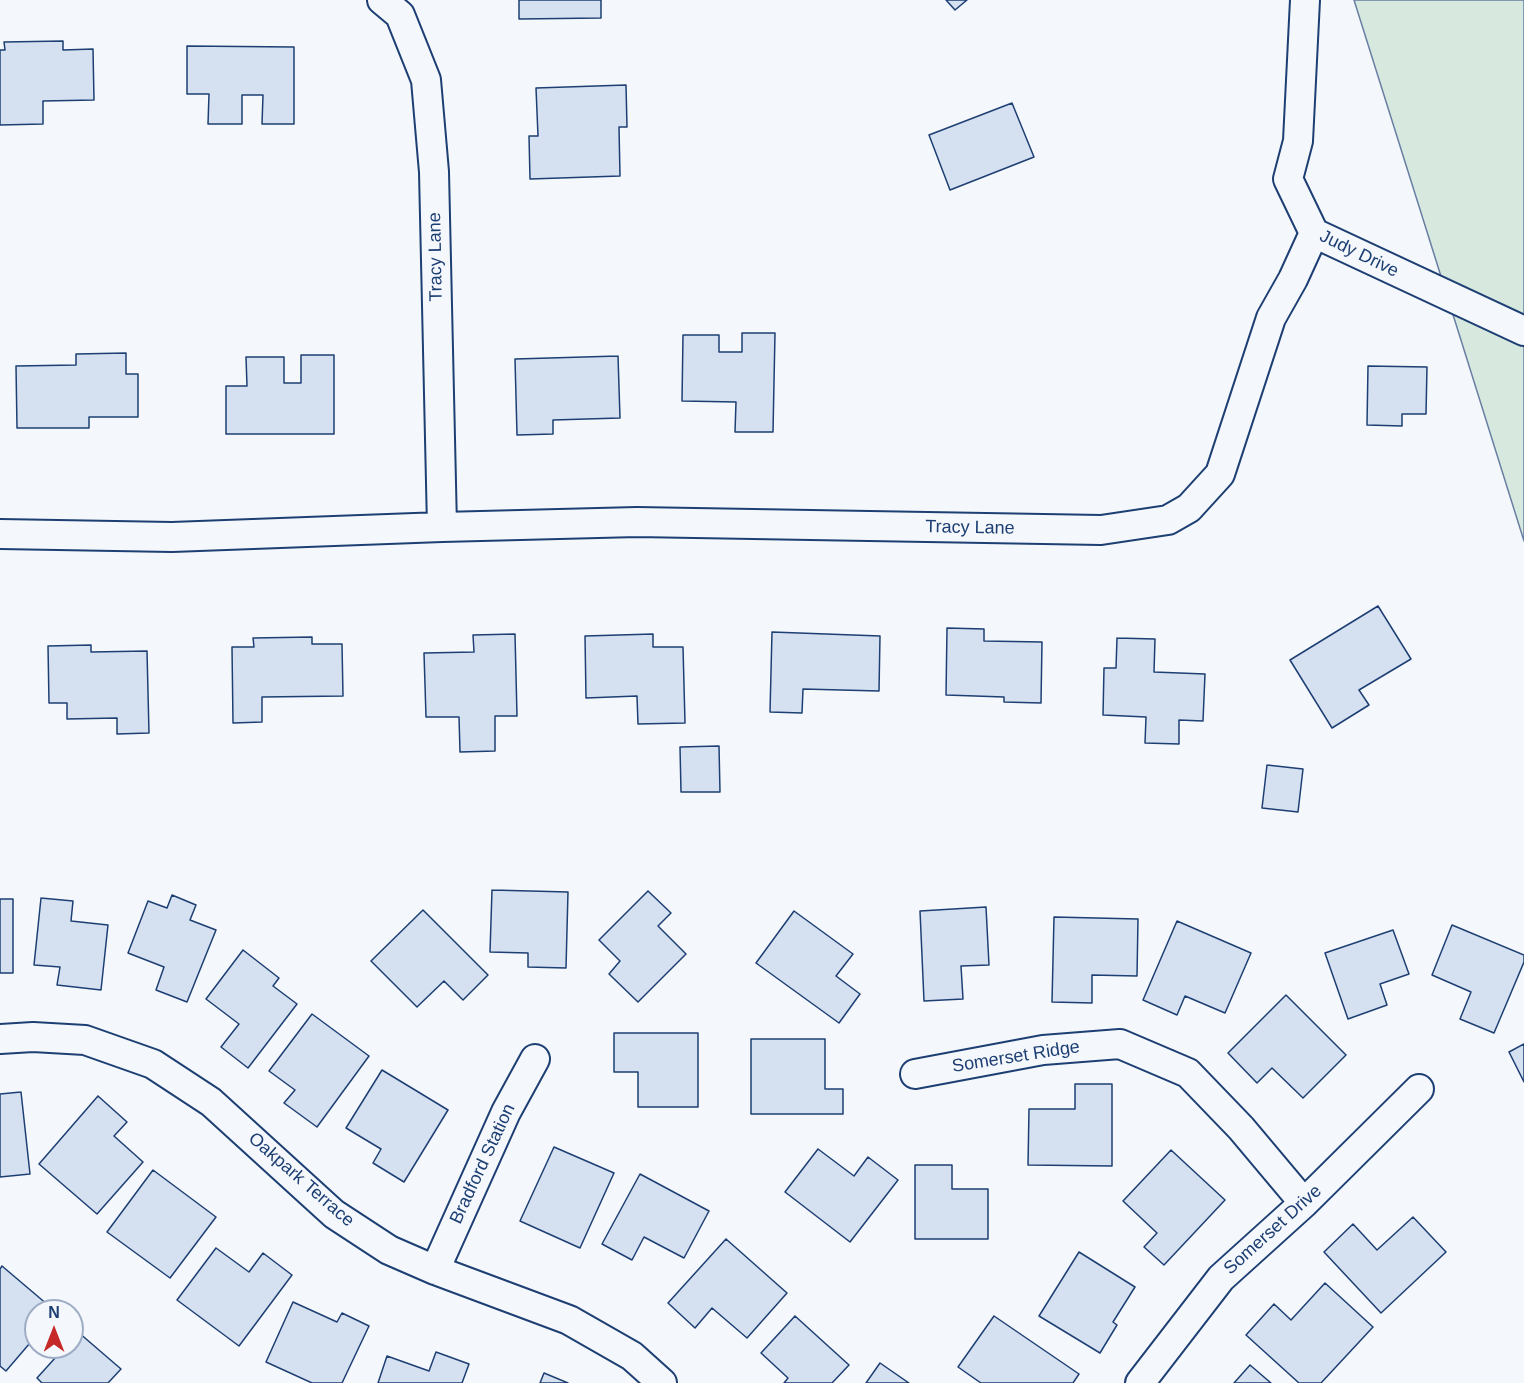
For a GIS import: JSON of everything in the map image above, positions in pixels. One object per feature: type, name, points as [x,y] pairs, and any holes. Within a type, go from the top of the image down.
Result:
[{"type":"street","name":"Tracy Lane","points":[[382,0],[400,15],[426,80],[434,172],[442,527]]},
{"type":"street","name":"Judy Drive","points":[[1305,0],[1298,141],[1288,179],[1314,233],[1524,331]]},
{"type":"street","name":"Tracy Lane","points":[[0,534],[172,537],[637,522],[1101,530],[1168,520],[1189,508],[1220,474],[1271,318],[1293,279],[1314,233]]},
{"type":"street","name":"Oakpark Terrace","points":[[0,1039],[33,1037],[85,1040],[153,1064],[211,1102],[334,1214],[389,1250],[435,1270],[569,1320],[632,1356],[662,1383]]},
{"type":"street","name":"Somerset Ridge","points":[[915,1074],[1043,1050],[1120,1044],[1188,1073],[1241,1128],[1304,1203]]},
{"type":"street","name":"Bradford Station","points":[[435,1270],[506,1112],[535,1059]]},
{"type":"street","name":"Somerset Drive","points":[[1140,1383],[1221,1278],[1304,1203],[1419,1089]]},
{"type":"shaded area","points":[[1354,0],[1524,0],[1524,541],[1423,219]]},
{"type":"building","points":[[519,0],[601,0],[601,18],[519,19]]},
{"type":"building","points":[[946,0],[967,0],[955,10]]},
{"type":"building","points":[[63,41],[63,50],[93,49],[94,100],[43,101],[43,124],[0,125],[0,50],[5,50],[4,42]]},
{"type":"building","points":[[187,46],[294,47],[294,124],[262,124],[263,95],[242,95],[242,124],[208,124],[209,94],[187,94]]},
{"type":"building","points":[[626,85],[627,127],[619,127],[620,176],[530,179],[529,136],[538,136],[536,88]]},
{"type":"building","points":[[1012,103],[1034,157],[950,190],[929,135]]},
{"type":"building","points":[[742,333],[775,333],[773,432],[735,432],[736,402],[682,401],[683,335],[719,335],[719,352],[742,352]]},
{"type":"building","points":[[126,353],[126,374],[138,374],[138,417],[89,417],[89,428],[17,428],[16,366],[76,365],[76,354]]},
{"type":"building","points":[[301,355],[334,355],[334,434],[226,434],[226,386],[247,386],[246,357],[284,357],[284,383],[301,383]]},
{"type":"building","points":[[618,356],[620,418],[553,420],[553,434],[517,435],[515,359]]},
{"type":"building","points":[[1368,366],[1427,367],[1426,414],[1402,414],[1402,426],[1367,425]]},
{"type":"building","points":[[1378,606],[1411,659],[1359,690],[1369,705],[1332,728],[1290,660]]},
{"type":"building","points":[[947,628],[984,629],[984,641],[1042,642],[1041,703],[1004,702],[1004,697],[946,695]]},
{"type":"building","points":[[772,632],[880,636],[879,691],[803,689],[802,713],[770,712]]},
{"type":"building","points":[[515,634],[517,716],[495,716],[495,751],[460,752],[459,717],[426,717],[424,653],[474,652],[473,635]]},
{"type":"building","points":[[653,634],[653,647],[683,647],[685,723],[638,724],[637,696],[586,698],[585,636]]},
{"type":"building","points":[[312,637],[312,644],[342,644],[343,696],[262,697],[262,722],[233,723],[232,647],[254,647],[253,638]]},
{"type":"building","points":[[1117,638],[1155,639],[1154,672],[1205,674],[1203,721],[1179,720],[1179,744],[1145,743],[1146,717],[1103,715],[1104,668],[1116,668]]},
{"type":"building","points":[[91,645],[91,652],[147,651],[149,733],[117,734],[117,718],[67,719],[67,703],[49,703],[48,646]]},
{"type":"building","points":[[719,746],[720,792],[681,792],[680,747]]},
{"type":"building","points":[[1267,765],[1303,769],[1298,812],[1262,808]]},
{"type":"building","points":[[492,890],[568,892],[566,968],[528,967],[528,953],[490,952]]},
{"type":"building","points":[[648,891],[671,913],[658,926],[686,954],[638,1002],[609,974],[620,961],[599,940]]},
{"type":"building","points":[[172,895],[196,905],[190,920],[216,930],[187,1002],[156,990],[164,967],[128,953],[148,901],[167,908]]},
{"type":"building","points":[[41,898],[73,901],[71,921],[108,925],[101,990],[57,985],[60,967],[34,965]]},
{"type":"building","points":[[0,899],[13,899],[13,973],[0,973]]},
{"type":"building","points":[[986,907],[989,965],[961,966],[963,999],[924,1001],[920,911]]},
{"type":"building","points":[[423,910],[488,975],[463,1000],[444,981],[417,1007],[371,961]]},
{"type":"building","points":[[794,911],[853,954],[836,976],[860,994],[839,1023],[756,963]]},
{"type":"building","points":[[1054,917],[1138,919],[1137,976],[1092,975],[1092,1003],[1052,1002]]},
{"type":"building","points":[[1177,921],[1251,953],[1225,1013],[1185,996],[1177,1015],[1143,1000]]},
{"type":"building","points":[[1452,925],[1524,955],[1524,962],[1494,1033],[1460,1019],[1471,992],[1432,975]]},
{"type":"building","points":[[1393,930],[1409,974],[1380,984],[1387,1005],[1348,1019],[1325,953]]},
{"type":"building","points":[[243,950],[279,978],[273,986],[297,1004],[248,1068],[221,1047],[239,1024],[206,999]]},
{"type":"building","points":[[1286,995],[1346,1055],[1303,1098],[1272,1068],[1257,1083],[1228,1053]]},
{"type":"building","points":[[312,1014],[369,1056],[317,1127],[284,1103],[295,1090],[269,1071]]},
{"type":"building","points":[[614,1033],[698,1033],[698,1107],[638,1107],[638,1072],[614,1072]]},
{"type":"building","points":[[751,1039],[825,1039],[825,1089],[843,1089],[843,1114],[751,1114]]},
{"type":"building","points":[[1524,1044],[1524,1082],[1509,1052]]},
{"type":"building","points":[[382,1070],[448,1110],[404,1182],[373,1163],[381,1149],[346,1128]]},
{"type":"building","points":[[1075,1084],[1112,1084],[1112,1166],[1028,1165],[1029,1109],[1075,1109]]},
{"type":"building","points":[[21,1092],[30,1174],[0,1177],[0,1094]]},
{"type":"building","points":[[98,1096],[127,1122],[114,1136],[143,1162],[97,1214],[39,1164]]},
{"type":"building","points":[[554,1147],[614,1173],[580,1248],[520,1221]]},
{"type":"building","points":[[818,1149],[854,1176],[868,1157],[898,1180],[850,1242],[785,1192]]},
{"type":"building","points":[[1171,1150],[1225,1200],[1164,1265],[1144,1247],[1157,1233],[1123,1201]]},
{"type":"building","points":[[915,1165],[952,1165],[952,1189],[988,1189],[988,1239],[915,1239]]},
{"type":"building","points":[[153,1170],[216,1217],[170,1278],[107,1232]]},
{"type":"building","points":[[640,1174],[709,1211],[684,1258],[644,1237],[632,1260],[602,1244]]},
{"type":"building","points":[[1413,1217],[1446,1252],[1381,1313],[1324,1252],[1353,1224],[1377,1250]]},
{"type":"building","points":[[726,1239],[787,1293],[747,1338],[712,1308],[695,1328],[668,1303]]},
{"type":"building","points":[[216,1248],[249,1272],[263,1253],[292,1275],[239,1346],[177,1300]]},
{"type":"building","points":[[1079,1252],[1135,1287],[1113,1322],[1117,1325],[1100,1353],[1039,1316]]},
{"type":"building","points":[[2,1266],[41,1299],[24,1299],[24,1350],[6,1371],[0,1366],[0,1269]]},
{"type":"building","points":[[1325,1283],[1373,1327],[1321,1383],[1299,1383],[1246,1335],[1274,1304],[1291,1320]]},
{"type":"building","points":[[293,1302],[337,1322],[342,1313],[369,1326],[342,1383],[312,1383],[266,1362]]},
{"type":"building","points":[[795,1316],[849,1365],[832,1383],[784,1383],[788,1378],[761,1353]]},
{"type":"building","points":[[994,1316],[1079,1374],[1073,1383],[981,1383],[958,1367]]},
{"type":"building","points":[[84,1337],[121,1369],[108,1383],[42,1383],[37,1378],[54,1359],[84,1359]]},
{"type":"building","points":[[436,1352],[469,1364],[462,1383],[378,1383],[387,1356],[429,1371]]},
{"type":"building","points":[[880,1363],[909,1383],[866,1383]]},
{"type":"building","points":[[1250,1365],[1271,1383],[1234,1383]]},
{"type":"building","points":[[544,1373],[568,1383],[540,1383]]}]
